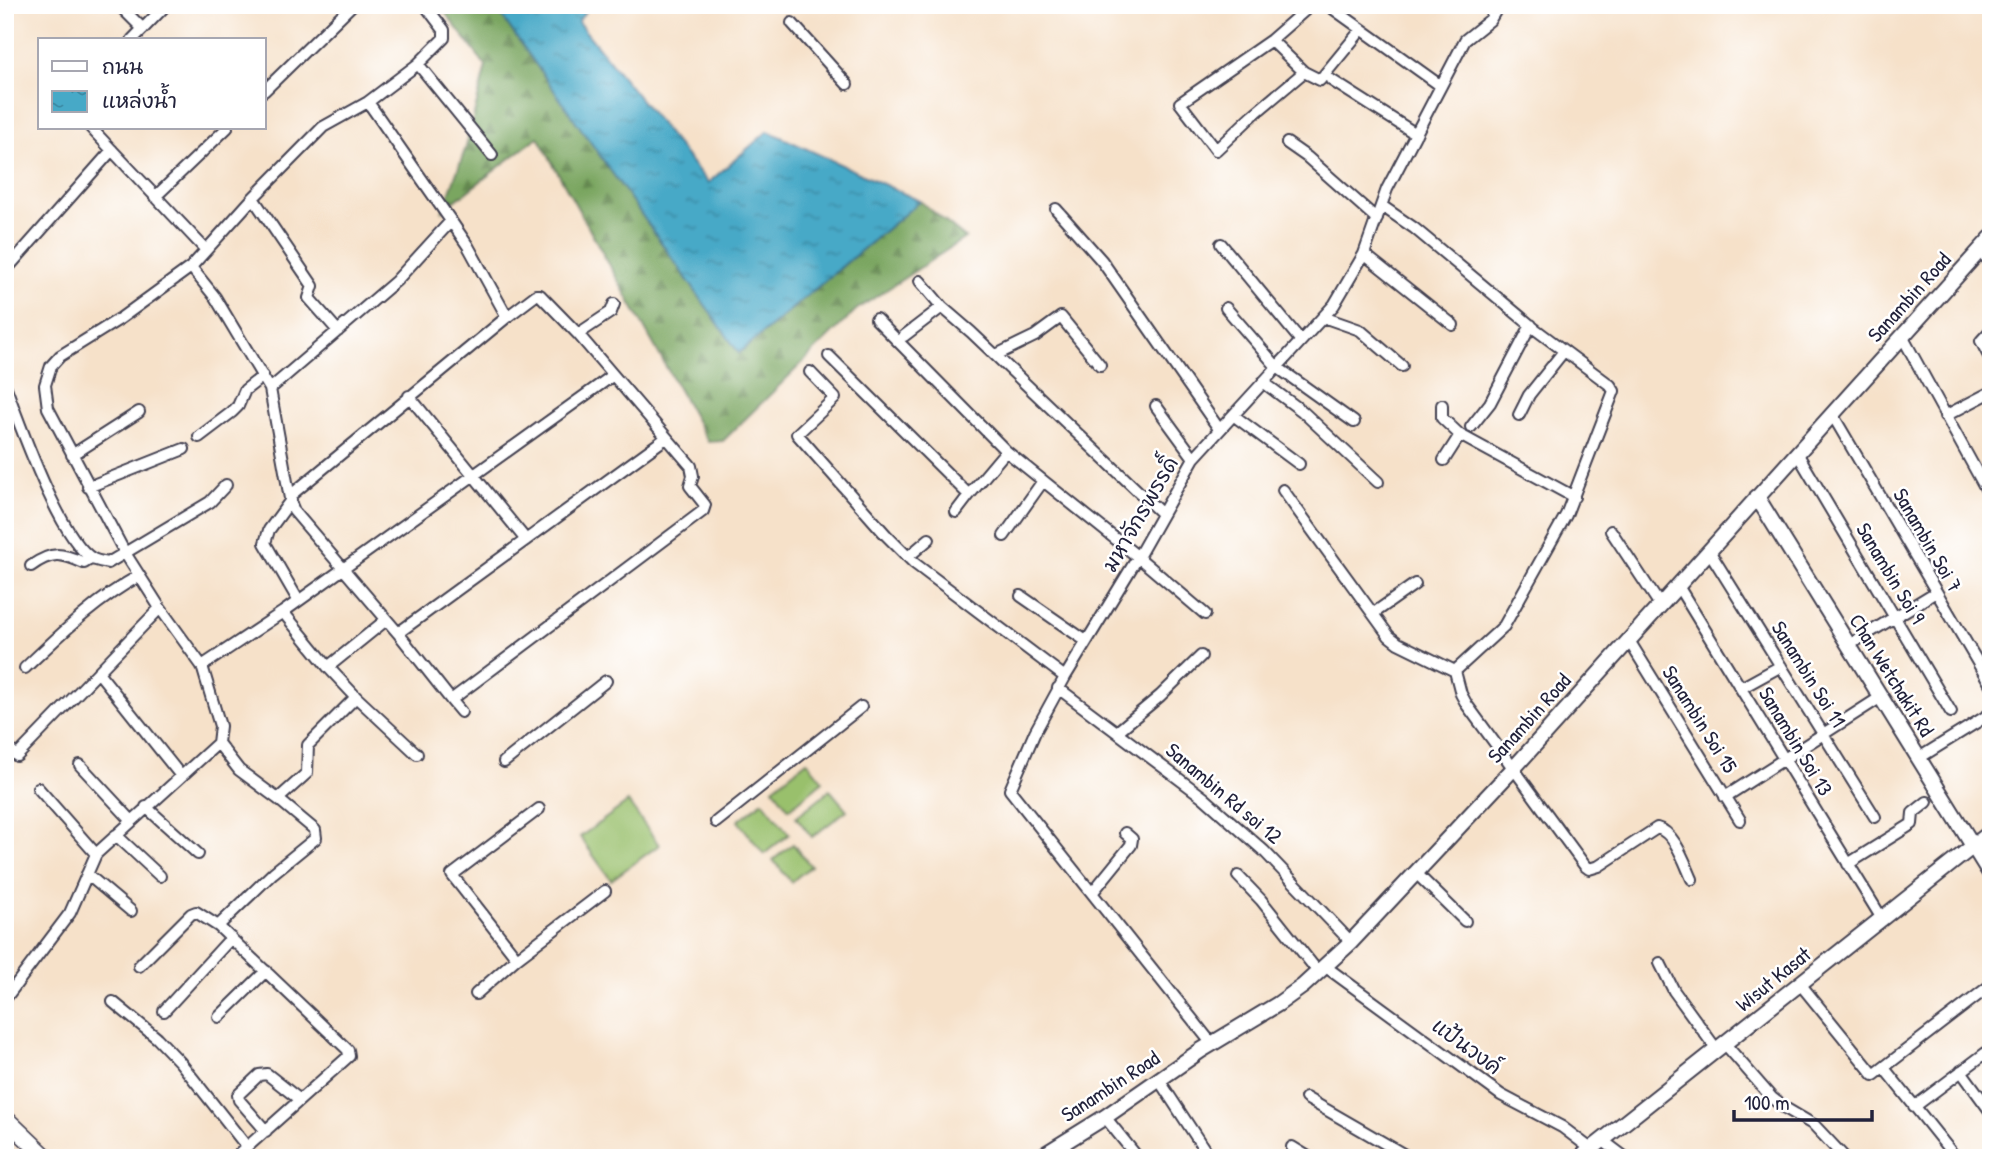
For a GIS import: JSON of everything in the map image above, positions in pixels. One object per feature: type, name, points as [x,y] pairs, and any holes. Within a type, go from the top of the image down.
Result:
[{"type":"main road","points":[[5,1118],[47,1158]]},
{"type":"street","points":[[119,5],[143,29]]},
{"type":"street","points":[[134,38],[166,5]]},
{"type":"street","points":[[5,999],[70,913],[96,854],[218,743],[220,726],[202,666],[125,553],[48,408],[44,385],[51,366],[60,356],[121,318],[191,267],[253,198],[323,127],[368,103],[418,64],[446,34],[425,5]]},
{"type":"street","points":[[1304,72],[1216,150],[1180,103],[1270,40],[1311,5]]},
{"type":"street","points":[[1328,5],[1441,86]]},
{"type":"street","name":"มหาจักรพรรดิ์","points":[[1212,1044],[1010,790],[1058,688],[1138,557],[1194,458],[1334,305],[1364,254],[1387,189],[1465,40],[1490,20],[1499,5]]},
{"type":"street","points":[[266,89],[351,6]]},
{"type":"street","points":[[792,23],[848,84]]},
{"type":"street","points":[[1270,40],[1304,72],[1320,80],[1361,30]]},
{"type":"street","points":[[418,64],[492,155]]},
{"type":"street","points":[[1331,80],[1416,134]]},
{"type":"street","points":[[368,103],[468,246],[508,317]]},
{"type":"street","points":[[93,130],[206,250]]},
{"type":"street","points":[[155,197],[225,130]]},
{"type":"street","points":[[1287,143],[1307,157],[1377,219]]},
{"type":"street","points":[[5,271],[112,150]]},
{"type":"street","points":[[253,198],[313,286],[309,298],[338,331]]},
{"type":"street","points":[[1382,206],[1414,228],[1531,326],[1610,385],[1614,391],[1574,496],[1504,626],[1455,671]]},
{"type":"street","points":[[1056,209],[1109,270],[1219,429]]},
{"type":"street","points":[[270,389],[396,281],[451,221]]},
{"type":"street","name":"Sanambin Road","points":[[1039,1158],[1212,1044],[1278,1004],[1322,970],[1351,942],[1513,769],[1991,238]]},
{"type":"street","points":[[1221,244],[1301,341]]},
{"type":"street","points":[[1979,251],[1991,262]]},
{"type":"street","points":[[1364,254],[1453,325]]},
{"type":"street","points":[[191,267],[215,297],[270,389],[294,510],[461,712]]},
{"type":"street","points":[[920,281],[942,307],[1162,514]]},
{"type":"street","points":[[298,600],[265,543],[269,530],[291,497],[409,396],[536,295],[540,295],[578,334],[694,470],[690,486],[705,505],[703,511],[451,700]]},
{"type":"street","points":[[578,334],[611,312],[614,304]]},
{"type":"street","points":[[904,336],[942,307]]},
{"type":"street","points":[[1226,308],[1277,368],[1354,422]]},
{"type":"street","points":[[996,355],[1035,336],[1061,317],[1100,365]]},
{"type":"street","points":[[1323,317],[1360,330],[1402,366]]},
{"type":"street","points":[[876,319],[1006,451],[1205,614]]},
{"type":"street","points":[[1471,427],[1490,403],[1531,326]]},
{"type":"street","points":[[1991,330],[1981,341],[1991,360]]},
{"type":"street","points":[[1902,336],[1991,498]]},
{"type":"street","points":[[1519,415],[1529,395],[1564,351]]},
{"type":"street","points":[[829,356],[970,495]]},
{"type":"street","points":[[810,372],[835,398],[797,434],[908,557],[979,614],[1065,677]]},
{"type":"street","points":[[200,437],[232,412],[238,406],[245,390],[263,376]]},
{"type":"street","points":[[202,666],[283,612],[612,376]]},
{"type":"street","points":[[1263,382],[1302,411],[1378,482]]},
{"type":"street","points":[[5,385],[59,514],[78,543],[92,558],[108,563],[210,502],[226,485]]},
{"type":"street","points":[[1945,416],[1991,392]]},
{"type":"street","points":[[409,396],[526,540]]},
{"type":"street","points":[[1442,405],[1442,418],[1461,435],[1574,496]]},
{"type":"street","points":[[1156,406],[1194,458]]},
{"type":"street","points":[[72,455],[139,412]]},
{"type":"street","name":"Sanambin Soi 7","points":[[1832,414],[1991,685]]},
{"type":"street","points":[[1233,415],[1299,464]]},
{"type":"street","points":[[1444,460],[1461,435]]},
{"type":"street","points":[[398,633],[666,438]]},
{"type":"street","points":[[88,487],[184,449]]},
{"type":"street","points":[[956,512],[1006,451]]},
{"type":"street","name":"Sanambin Soi 9","points":[[1797,453],[1951,712]]},
{"type":"street","points":[[1004,537],[1043,481]]},
{"type":"street","points":[[1283,490],[1389,636],[1455,671],[1467,705],[1578,859],[1589,869],[1599,866],[1657,828],[1665,831],[1671,839],[1692,879]]},
{"type":"street","name":"Chan Wetchakit Rd","points":[[1758,497],[1991,875]]},
{"type":"street","points":[[1611,531],[1660,605]]},
{"type":"street","points":[[908,557],[929,539]]},
{"type":"street","name":"Sanambin Soi 11","points":[[1709,551],[1875,817]]},
{"type":"street","points":[[31,566],[44,557],[61,554],[85,563],[92,558]]},
{"type":"street","points":[[25,668],[86,611],[139,576]]},
{"type":"street","points":[[1374,613],[1415,584]]},
{"type":"street","name":"Sanambin Soi 13","points":[[1678,586],[1881,917]]},
{"type":"street","points":[[1849,645],[1936,592]]},
{"type":"street","points":[[1021,596],[1086,641]]},
{"type":"street","points":[[5,745],[17,756],[160,608]]},
{"type":"street","points":[[283,612],[356,697],[416,754]]},
{"type":"street","points":[[328,667],[386,620]]},
{"type":"street","name":"Sanambin Soi 15","points":[[1628,639],[1740,820]]},
{"type":"street","points":[[1118,731],[1160,696],[1201,656]]},
{"type":"street","points":[[1741,688],[1781,666]]},
{"type":"street","points":[[98,672],[181,776]]},
{"type":"street","points":[[504,762],[606,681]]},
{"type":"street","name":"Sanambin Rd soi 12","points":[[1058,688],[1203,797],[1264,851],[1351,942]]},
{"type":"street","points":[[1725,797],[1881,696]]},
{"type":"street","points":[[278,799],[307,774],[308,745],[356,697]]},
{"type":"street","points":[[716,822],[861,707]]},
{"type":"street","points":[[1919,758],[1990,714]]},
{"type":"street","points":[[218,743],[239,770],[315,831],[316,838],[273,873],[218,926]]},
{"type":"street","points":[[80,765],[131,820]]},
{"type":"street","points":[[38,789],[96,854]]},
{"type":"street","points":[[1848,864],[1912,824],[1913,813],[1927,802]]},
{"type":"street","points":[[146,807],[198,854]]},
{"type":"street","points":[[517,958],[453,875],[539,810]]},
{"type":"street","name":"Wisut Kasat","points":[[1591,1149],[1991,832]]},
{"type":"street","points":[[1091,893],[1131,845],[1132,839],[1125,833]]},
{"type":"street","points":[[116,835],[160,876]]},
{"type":"street","points":[[1416,873],[1465,920]]},
{"type":"street","points":[[88,874],[131,911]]},
{"type":"street","name":"แป้นวงค์","points":[[1238,876],[1322,970],[1501,1095],[1562,1126],[1591,1149],[1626,1158]]},
{"type":"street","points":[[476,994],[517,958],[605,891]]},
{"type":"street","points":[[139,966],[196,912],[218,926],[348,1050],[349,1056],[235,1158]]},
{"type":"street","points":[[164,1011],[231,938]]},
{"type":"street","points":[[1660,963],[1688,1012],[1721,1047],[1772,1098],[1814,1125],[1845,1158]]},
{"type":"street","points":[[219,1017],[266,971]]},
{"type":"street","points":[[1801,985],[1874,1075],[1991,985]]},
{"type":"street","points":[[113,1002],[172,1054],[247,1147]]},
{"type":"street","points":[[1914,1107],[1991,1049]]},
{"type":"street","points":[[1884,1068],[1956,1158]]},
{"type":"street","points":[[1961,1071],[1991,1112]]},
{"type":"street","points":[[266,1131],[239,1100],[238,1095],[259,1074],[267,1074],[300,1100]]},
{"type":"street","points":[[1159,1080],[1210,1158]]},
{"type":"street","points":[[1306,1098],[1410,1158]]},
{"type":"street","points":[[1105,1117],[1138,1158]]},
{"type":"street","points":[[1292,1146],[1310,1158]]},
{"type":"green space","points":[[439,5],[494,5],[739,353],[920,201],[965,238],[856,310],[723,441],[708,442],[538,137],[443,210],[466,147],[486,66]]},
{"type":"green space","points":[[807,761],[823,781],[789,809],[773,788]]},
{"type":"green space","points":[[830,790],[847,810],[812,837],[796,817]]},
{"type":"green space","points":[[763,801],[789,834],[764,854],[738,821]]},
{"type":"green space","points":[[628,802],[659,845],[611,880],[580,837]]},
{"type":"green space","points":[[793,844],[811,866],[791,882],[773,860]]},
{"type":"water","points":[[494,5],[590,5],[578,22],[708,183],[768,131],[920,201],[739,353]]}]
